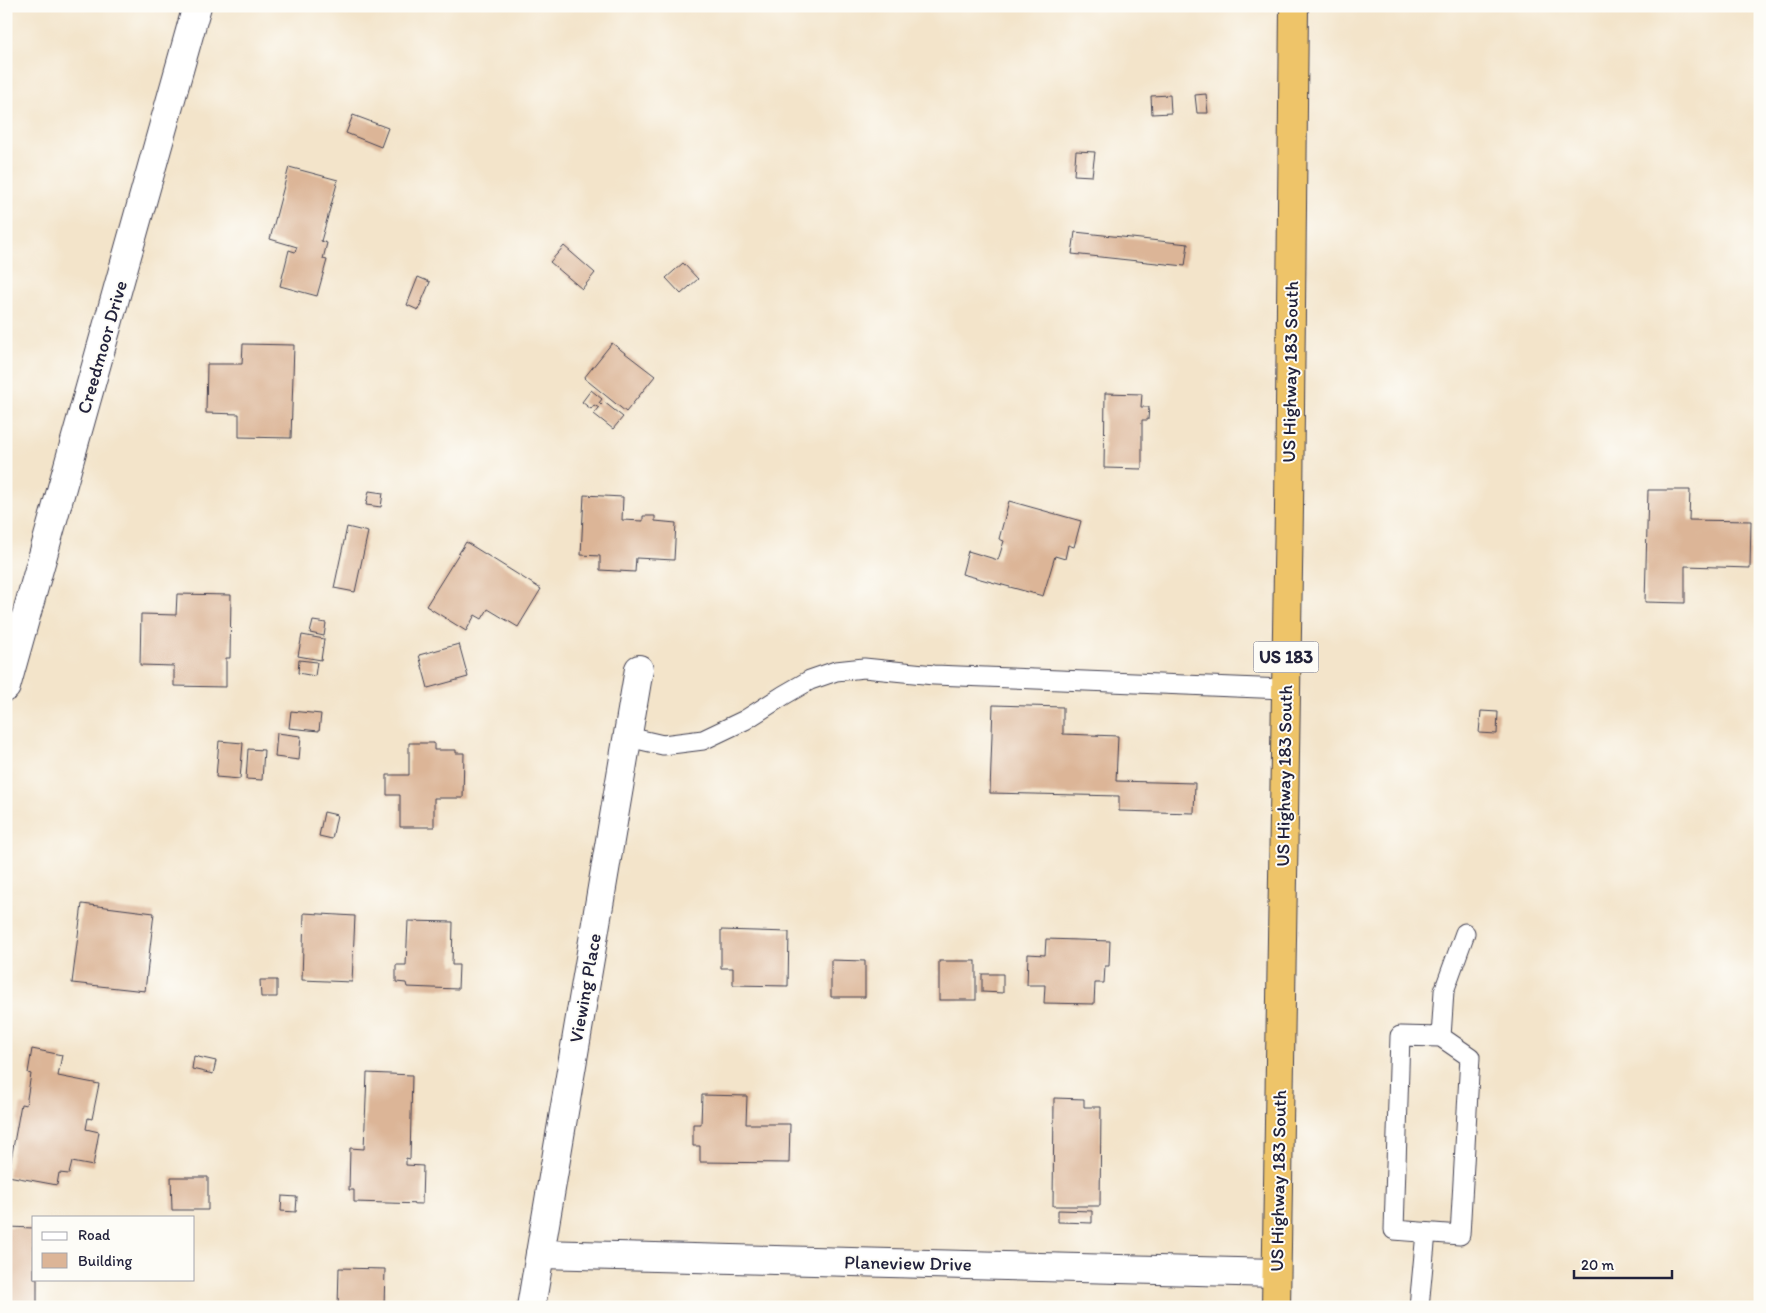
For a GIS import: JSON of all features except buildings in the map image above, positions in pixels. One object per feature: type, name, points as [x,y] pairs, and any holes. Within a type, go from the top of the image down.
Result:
[{"type":"highway","name":"US Highway 183 South","points":[[1276,1307],[1294,6]]},
{"type":"street","name":"Creedmoor Drive","points":[[6,687],[197,6]]},
{"type":"street","name":"Viewing Place","points":[[531,1307],[639,668]]},
{"type":"street","name":"Planeview Drive","points":[[540,1254],[1276,1273]]},
{"type":"lane","points":[[628,737],[663,745],[703,740],[744,720],[810,680],[836,671],[864,668],[934,675],[1286,689]]},
{"type":"lane","points":[[1441,1037],[1444,991],[1465,933]]},
{"type":"lane","points":[[1400,1036],[1441,1037],[1470,1057],[1460,1235],[1426,1233],[1394,1230],[1400,1036]]},
{"type":"lane","points":[[1419,1307],[1426,1233]]}]
